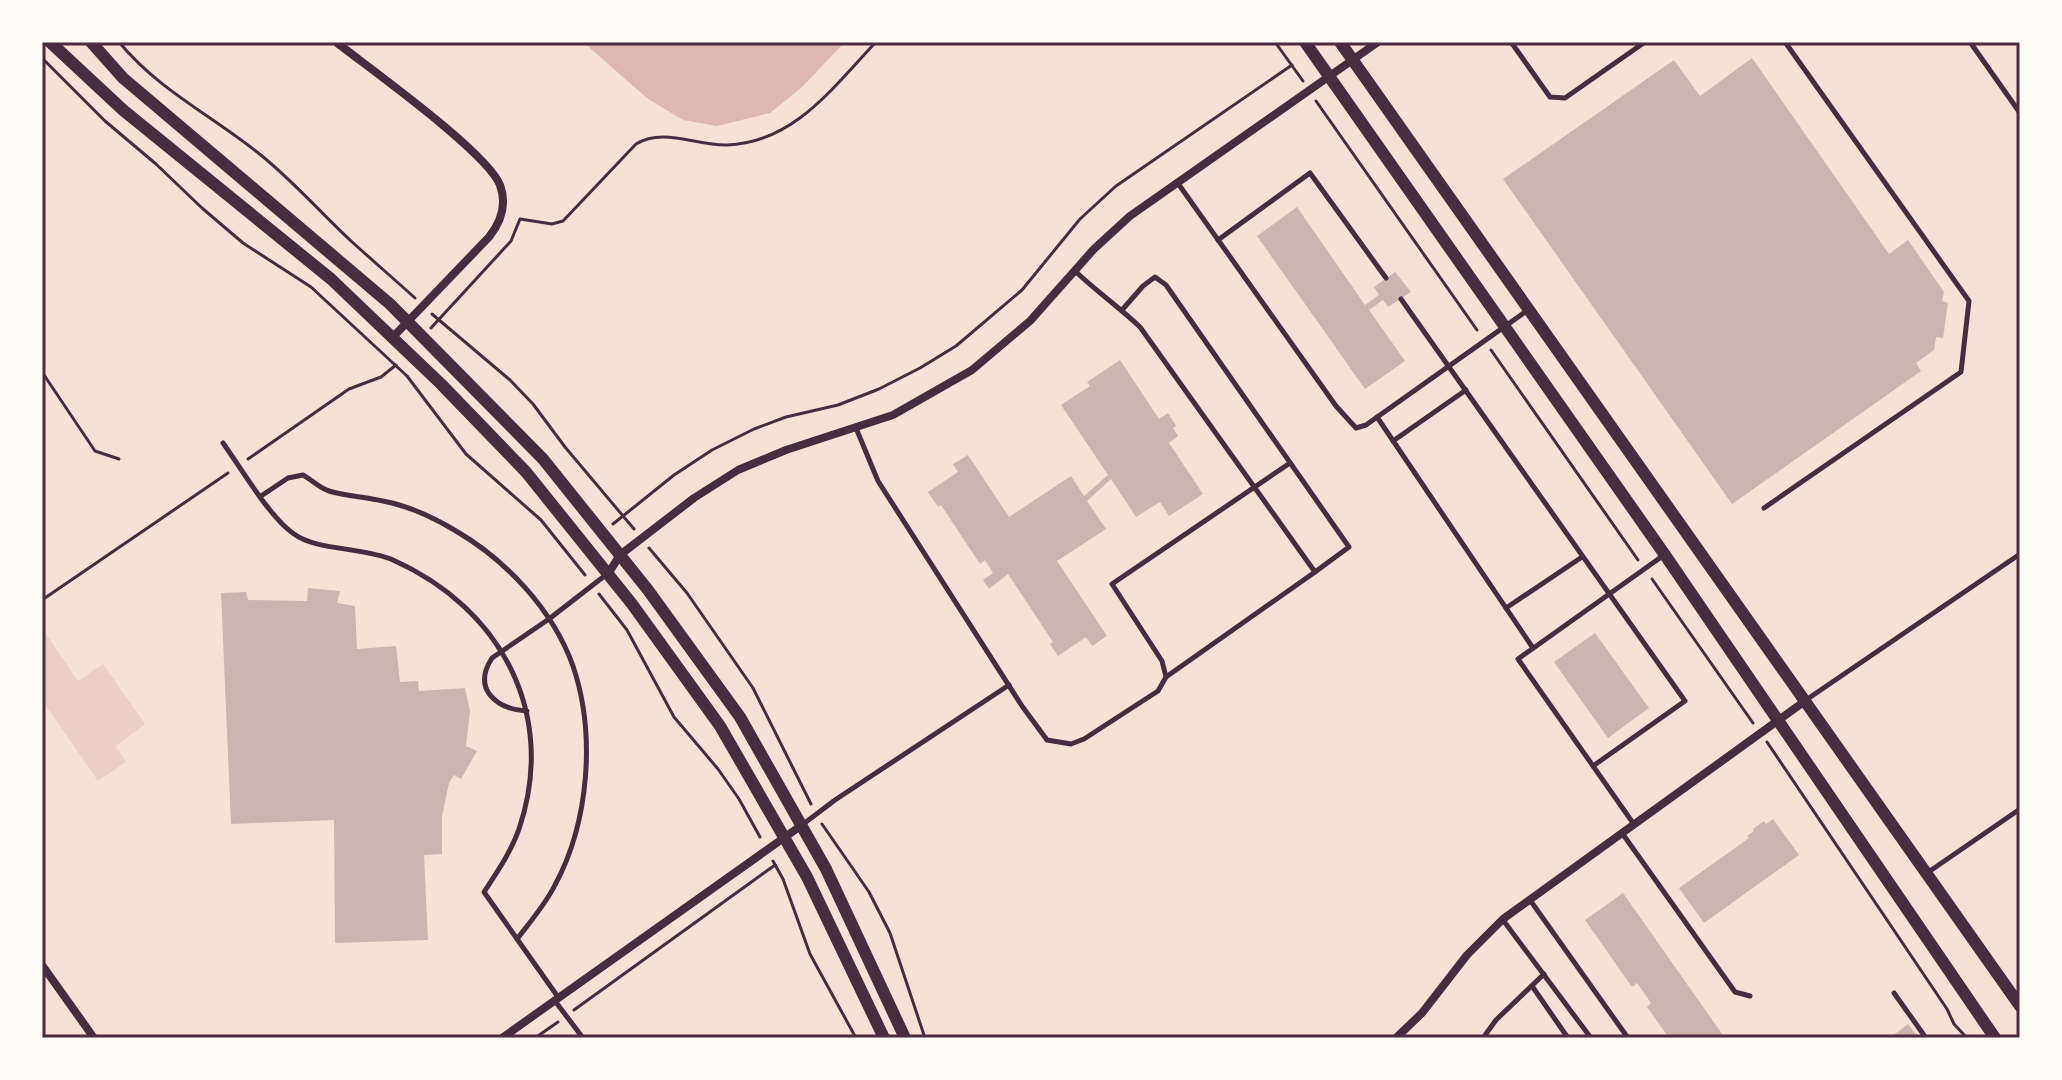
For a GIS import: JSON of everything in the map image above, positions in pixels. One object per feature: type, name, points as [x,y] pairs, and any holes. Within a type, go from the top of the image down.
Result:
[{"type":"street","points":[[50,42],[123,110],[331,279],[526,472],[608,574],[720,726],[807,877],[884,1038]]},
{"type":"street","points":[[91,42],[123,78],[343,262],[457,369],[543,459],[620,555],[740,717],[826,869],[905,1038]]},
{"type":"street","points":[[336,42],[451,134],[490,169],[500,186],[503,210],[494,231],[392,338]]},
{"type":"street","points":[[1305,42],[1665,555],[1995,1038]]},
{"type":"street","points":[[1340,42],[2020,1006]]},
{"type":"street","points":[[608,574],[620,555],[694,498],[738,470],[786,450],[893,415],[972,370],[1030,321],[1111,231],[1378,42]]},
{"type":"street","points":[[1396,1038],[1422,1013],[1467,955],[1503,919],[1805,701]]},
{"type":"street","points":[[502,1038],[802,825]]},
{"type":"street","points":[[42,965],[94,1038]]},
{"type":"lane","points":[[1511,42],[1550,97],[1558,99],[1565,98],[1645,42]]},
{"type":"lane","points":[[1764,508],[1961,372],[1969,301],[1785,42]]},
{"type":"lane","points":[[1970,42],[2020,113]]},
{"type":"lane","points":[[1218,240],[1310,173],[1386,278]]},
{"type":"lane","points":[[1177,182],[1348,422],[1356,428],[1377,417],[1529,310]]},
{"type":"lane","points":[[1075,271],[1140,327],[1315,572]]},
{"type":"lane","points":[[856,428],[878,481],[1041,733],[1047,740],[1071,744],[1084,739],[1158,691],[1166,677],[1349,547],[1166,285],[1155,277],[1122,310]]},
{"type":"lane","points":[[1401,299],[1685,701],[1593,766]]},
{"type":"lane","points":[[1393,441],[1466,390]]},
{"type":"lane","points":[[1377,417],[1533,648]]},
{"type":"lane","points":[[223,443],[261,496],[297,537],[307,542],[372,552],[435,583],[476,617],[503,650],[527,711],[531,767],[527,799],[511,848],[484,892],[583,1038]]},
{"type":"lane","points":[[1166,677],[1162,661],[1112,584],[1290,463]]},
{"type":"lane","points":[[261,496],[288,478],[303,475],[327,490],[385,501],[423,513],[481,548],[517,580],[549,619],[572,666],[583,711],[586,752],[584,790],[576,832],[555,886],[517,939]]},
{"type":"lane","points":[[1805,701],[2020,554]]},
{"type":"lane","points":[[1633,823],[1518,659],[1665,555]]},
{"type":"lane","points":[[1506,608],[1582,557]]},
{"type":"lane","points":[[527,711],[505,708],[495,701],[485,683],[488,665],[503,650],[608,574]]},
{"type":"lane","points":[[802,825],[1009,685]]},
{"type":"lane","points":[[1927,874],[2020,809]]},
{"type":"lane","points":[[1621,832],[1735,992],[1750,996]]},
{"type":"lane","points":[[1530,900],[1628,1038]]},
{"type":"lane","points":[[1503,919],[1591,1038]]},
{"type":"lane","points":[[1483,1038],[1496,1020],[1544,974]]},
{"type":"lane","points":[[1532,986],[1568,1038]]},
{"type":"lane","points":[[1894,993],[1926,1038]]},
{"type":"path","points":[[119,42],[137,63],[168,90],[260,154],[293,182],[350,240],[408,292]]},
{"type":"path","points":[[434,325],[437,318],[511,241],[520,219],[552,224],[563,221],[636,144],[647,137],[660,136],[727,145],[752,142],[778,131],[801,120],[876,42]]},
{"type":"path","points":[[1275,42],[1759,732],[1954,1024],[1967,1038]]},
{"type":"path","points":[[42,58],[105,121],[202,208],[243,243],[311,287],[407,376],[466,454],[541,520],[580,568]]},
{"type":"path","points":[[437,318],[510,380],[533,404],[623,516],[674,475],[740,436],[786,417],[838,405],[879,389],[956,346],[1022,290],[1080,219],[1116,186],[1292,65]]},
{"type":"path","points":[[390,285],[395,280]]},
{"type":"path","points":[[42,600],[349,389],[381,377],[400,361]]},
{"type":"path","points":[[42,372],[95,451],[119,459]]},
{"type":"path","points":[[658,560],[687,593],[753,688],[816,814],[869,892],[890,933],[925,1038]]},
{"type":"path","points":[[606,603],[627,630],[674,717],[718,769],[757,830]]},
{"type":"path","points":[[535,1038],[775,865],[810,954],[856,1038]]},
{"type":"shaded area","points":[[583,42],[845,42],[801,88],[770,113],[717,126],[683,120],[648,99]]},
{"type":"shaded area","points":[[42,628],[78,681],[103,664],[145,724],[116,746],[126,762],[98,781],[42,700]]},
{"type":"building","points":[[1752,58],[1889,254],[1908,240],[1944,292],[1942,301],[1948,303],[1943,338],[1936,337],[1934,350],[1916,363],[1921,371],[1732,504],[1503,179],[1674,60],[1700,96]]},
{"type":"building","points":[[1297,207],[1365,305],[1379,295],[1374,287],[1395,272],[1411,292],[1388,307],[1383,300],[1369,310],[1405,361],[1365,389],[1257,236]]},
{"type":"building","points":[[1120,360],[1159,419],[1168,413],[1178,436],[1169,443],[1203,494],[1169,516],[1160,502],[1136,517],[1111,479],[1087,501],[1106,529],[1057,561],[1107,636],[1092,646],[1086,637],[1058,656],[1050,644],[1053,642],[1008,574],[989,589],[983,580],[993,573],[985,560],[980,564],[941,505],[938,507],[928,492],[958,472],[953,464],[968,455],[1009,517],[1071,476],[1084,496],[1108,475],[1061,405],[1090,386],[1087,382]]},
{"type":"building","points":[[308,588],[340,591],[337,603],[355,606],[357,649],[396,646],[400,682],[418,681],[419,691],[465,688],[470,711],[466,746],[477,751],[461,779],[454,775],[449,783],[442,816],[442,854],[424,855],[428,940],[335,943],[334,820],[231,824],[221,593],[246,592],[248,600],[307,601]]},
{"type":"building","points":[[1595,633],[1649,708],[1608,738],[1554,662]]},
{"type":"building","points":[[1773,819],[1799,855],[1704,923],[1679,888],[1749,838],[1747,836],[1753,829]]},
{"type":"building","points":[[1623,893],[1725,1038],[1669,1038],[1647,1007],[1651,1003],[1637,983],[1632,987],[1585,920]]},
{"type":"building","points":[[1908,1024],[1919,1038],[1890,1038]]}]
